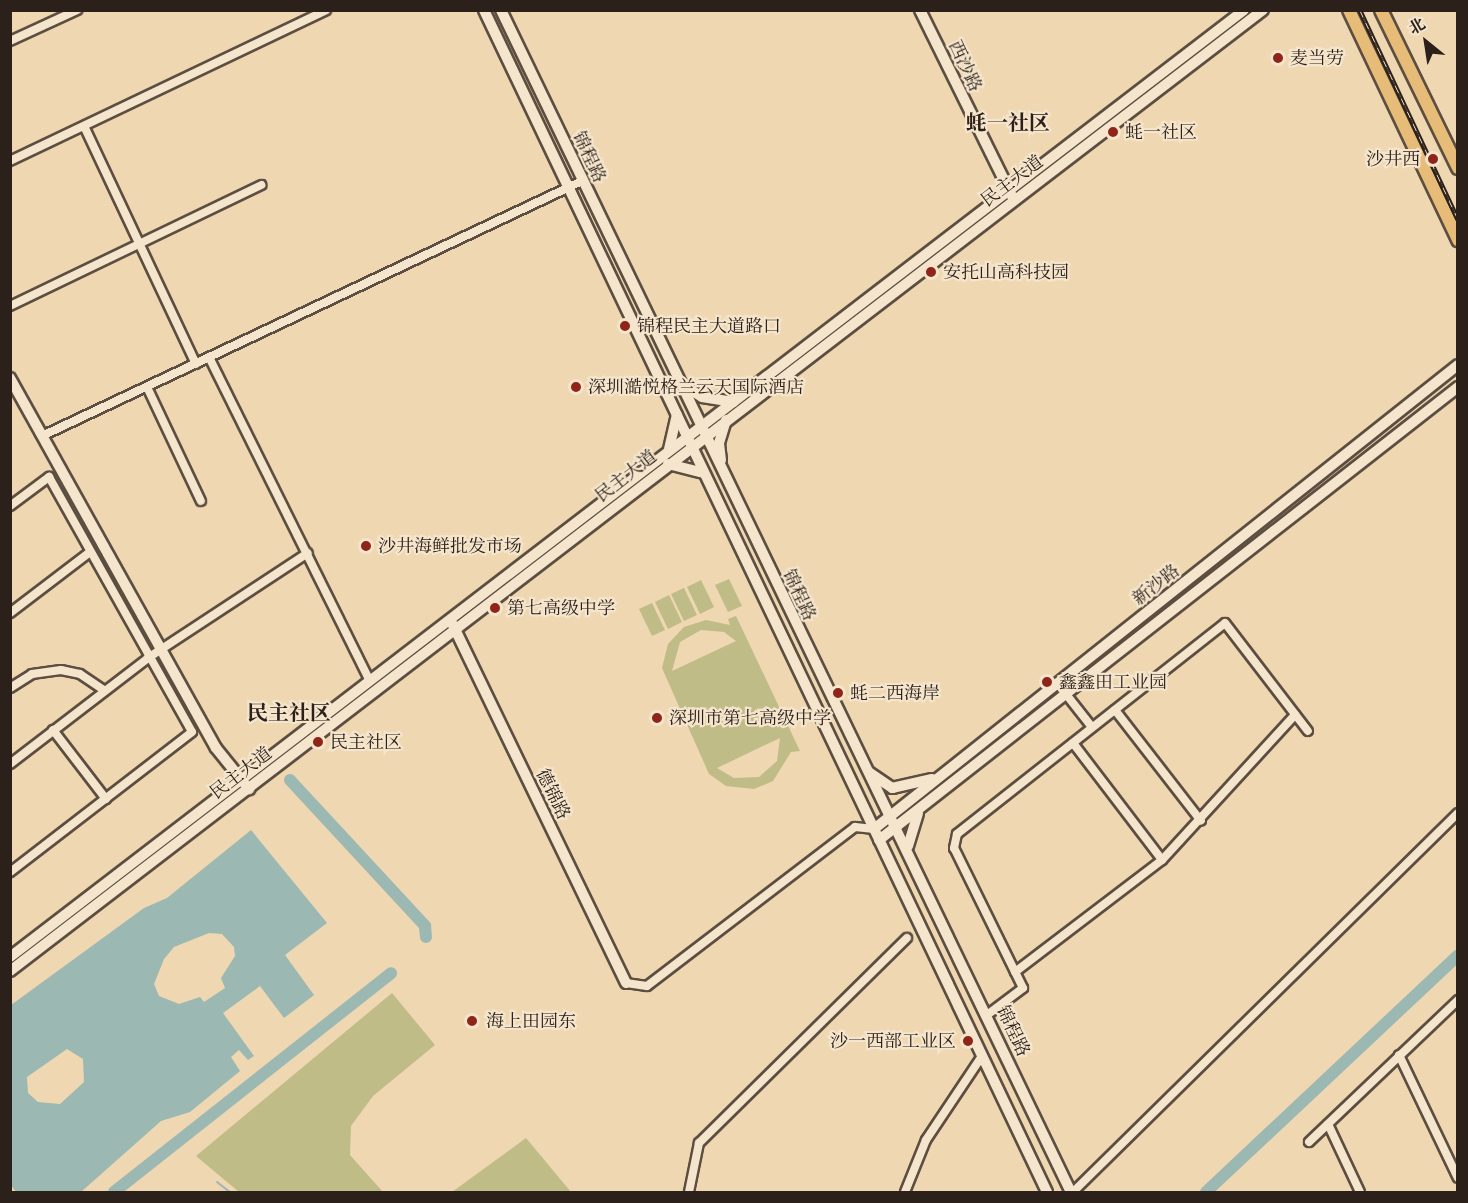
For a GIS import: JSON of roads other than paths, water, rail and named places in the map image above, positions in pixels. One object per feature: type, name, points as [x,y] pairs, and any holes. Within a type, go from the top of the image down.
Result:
[{"type":"main road","name":"锦程路","points":[[484,10],[568,188],[677,409],[689,442],[1047,1192]]},
{"type":"main road","name":"锦程路","points":[[501,10],[582,181],[683,384],[702,433],[722,466],[889,817],[1072,1192]]},
{"type":"main road","name":"西沙路","points":[[920,10],[1011,195]]},
{"type":"main road","name":"民主大道","points":[[10,957],[245,784],[370,681],[453,624],[667,452],[689,442],[727,419],[1244,10]]},
{"type":"main road","name":"民主大道","points":[[702,433],[734,402],[1263,10]]},
{"type":"main road","points":[[1349,10],[1458,240]]},
{"type":"main road","points":[[1381,10],[1458,168]]},
{"type":"main road","name":"新沙路","points":[[874,829],[1458,364]]},
{"type":"main road","points":[[10,378],[216,748],[245,784]]},
{"type":"main road","points":[[683,384],[702,397],[734,402]]},
{"type":"main road","name":"新沙路","points":[[879,840],[1458,387]]},
{"type":"main road","points":[[667,452],[677,409]]},
{"type":"main road","points":[[722,466],[718,443],[727,419]]},
{"type":"main road","name":"民主大道","points":[[10,971],[245,784],[453,624],[668,465],[689,442]]},
{"type":"main road","points":[[668,465],[704,473]]},
{"type":"main road","name":"德锦路","points":[[453,624],[626,983]]},
{"type":"main road","points":[[867,770],[892,788],[910,788],[944,774]]},
{"type":"main road","points":[[908,852],[910,824],[924,806]]},
{"type":"street","points":[[10,41],[77,10]]},
{"type":"street","points":[[10,161],[326,10]]},
{"type":"street","points":[[84,126],[196,364]]},
{"type":"street","points":[[42,436],[582,181]]},
{"type":"street","points":[[10,306],[261,185]]},
{"type":"street","points":[[209,357],[370,681]]},
{"type":"street","points":[[147,387],[201,501]]},
{"type":"street","points":[[10,506],[49,477],[148,658],[192,732],[10,872]]},
{"type":"street","points":[[10,612],[90,552]]},
{"type":"street","points":[[10,764],[148,658],[308,554]]},
{"type":"street","points":[[987,1015],[1023,988],[954,848],[957,834],[1225,624],[1308,730]]},
{"type":"street","points":[[10,688],[32,674],[61,670],[80,674],[105,691]]},
{"type":"street","points":[[1058,684],[1092,728]]},
{"type":"street","points":[[1115,710],[1201,821]]},
{"type":"street","points":[[1015,972],[1162,860],[1201,821],[1295,715]]},
{"type":"street","points":[[53,730],[106,799]]},
{"type":"street","points":[[1073,743],[1162,860]]},
{"type":"street","points":[[1072,1192],[1458,813]]},
{"type":"street","points":[[626,983],[648,986],[855,827],[874,829]]},
{"type":"street","points":[[689,1192],[699,1143],[907,938]]},
{"type":"street","points":[[1309,1142],[1458,1000]]},
{"type":"street","points":[[1399,1055],[1458,1178]]},
{"type":"street","points":[[905,1192],[926,1140],[982,1056]]},
{"type":"street","points":[[1328,1124],[1360,1192]]},
{"type":"water","points":[[251,830],[327,923],[285,955],[314,995],[284,1018],[260,986],[223,1013],[254,1056],[248,1060],[239,1050],[231,1057],[240,1071],[190,1112],[161,1121],[81,1192],[16,1192],[10,1184],[11,1005],[144,908],[167,898]],"holes":[[[209,933],[222,934],[234,947],[235,956],[221,978],[225,988],[204,1002],[200,997],[179,1004],[159,996],[154,984],[164,959],[174,947]],[[67,1049],[83,1059],[84,1082],[60,1104],[38,1102],[28,1093],[27,1077]]]},
{"type":"waterway","points":[[290,780],[425,926],[426,937]]},
{"type":"waterway","points":[[1206,1192],[1458,955]]},
{"type":"waterway","points":[[114,1192],[391,973]]},
{"type":"waterway","points":[[217,1182],[230,1192]]},
{"type":"railway","points":[[1360,10],[1458,219]]},
{"type":"place","name":"麦当劳","points":[[1278,58]]},
{"type":"place","name":"蚝一社区","points":[[1113,132]]},
{"type":"place","name":"沙井西","points":[[1433,159]]},
{"type":"place","name":"安托山高科技园","points":[[931,272]]},
{"type":"place","name":"锦程民主大道路口","points":[[625,326]]},
{"type":"place","name":"深圳澔悦格兰云天国际酒店","points":[[576,387]]},
{"type":"place","name":"沙井海鲜批发市场","points":[[366,546]]},
{"type":"place","name":"第七高级中学","points":[[495,608]]},
{"type":"place","name":"鑫鑫田工业园","points":[[1047,682]]},
{"type":"place","name":"蚝二西海岸","points":[[838,693]]},
{"type":"place","name":"深圳市第七高级中学","points":[[657,718]]},
{"type":"place","name":"民主社区","points":[[318,742]]},
{"type":"place","name":"海上田园东","points":[[472,1021]]},
{"type":"place","name":"沙一西部工业区","points":[[968,1041]]},
{"type":"district","name":"蚝一社区","points":[[1008,123]]},
{"type":"district","name":"民主社区","points":[[289,713]]}]
